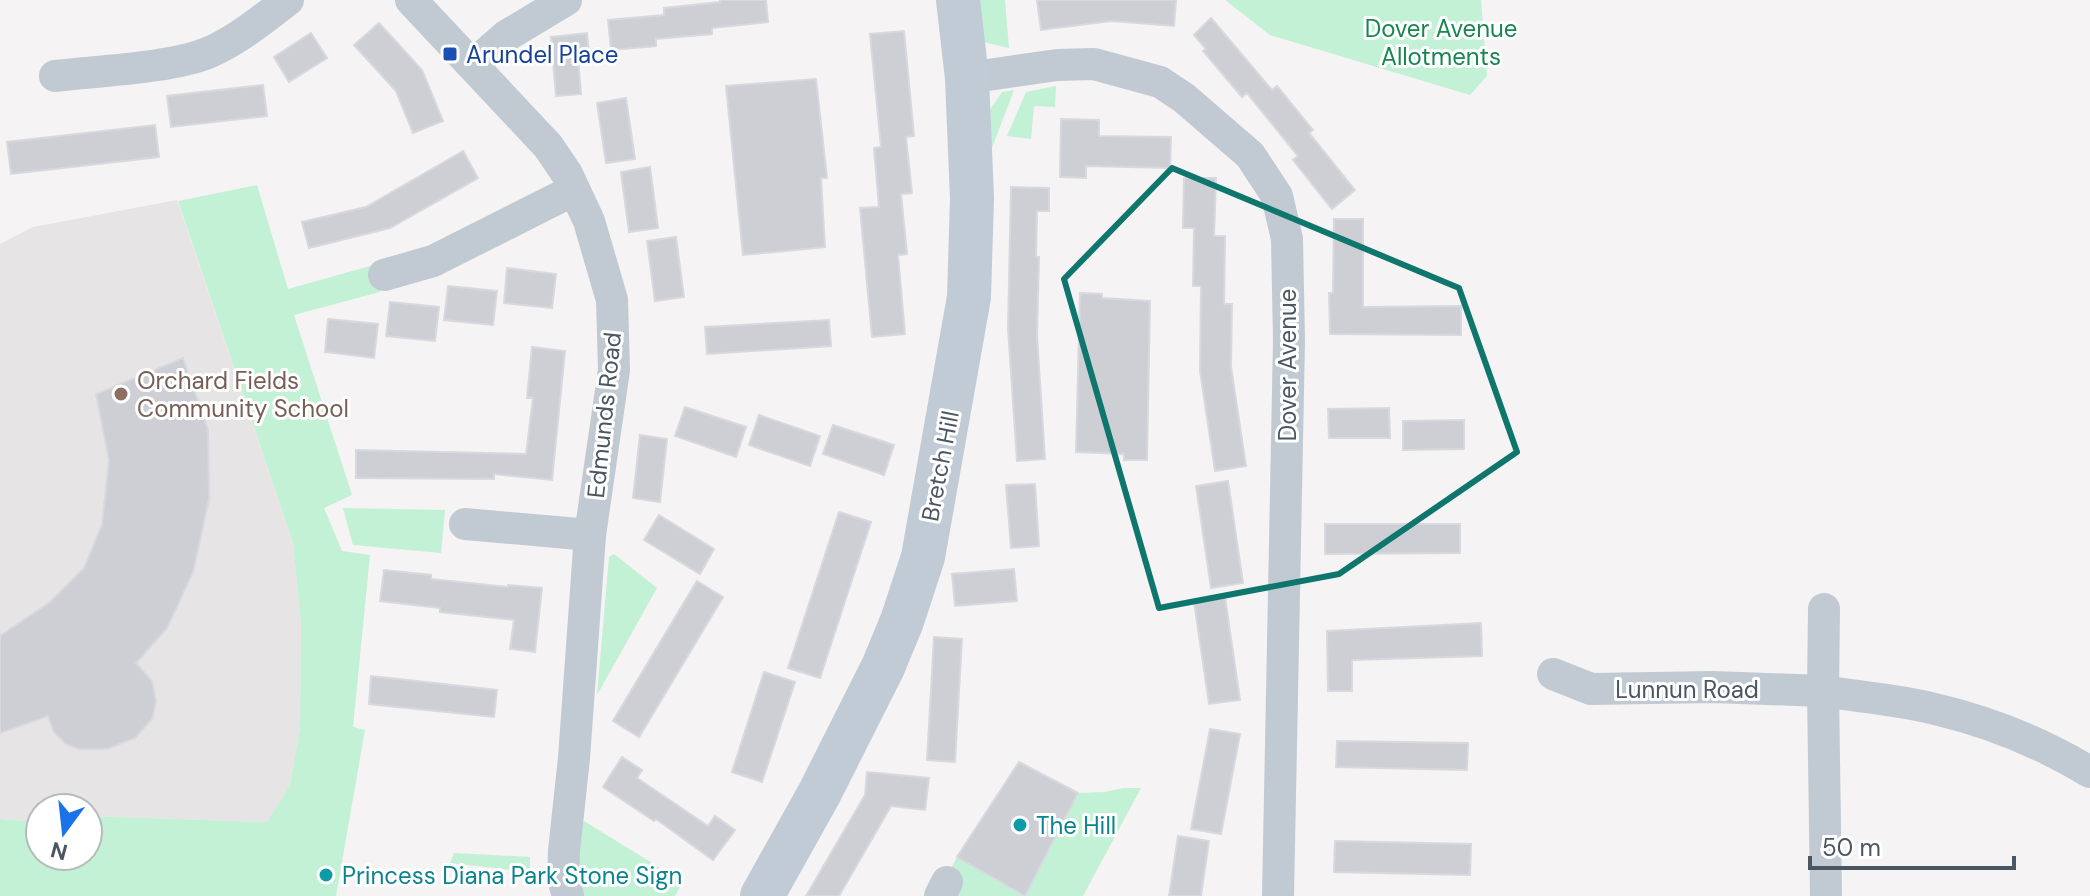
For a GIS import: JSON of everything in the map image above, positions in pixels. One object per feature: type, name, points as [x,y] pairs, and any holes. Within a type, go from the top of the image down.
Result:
[{"type":"street","points":[[55,76],[177,61],[207,54],[239,37],[288,0]]},
{"type":"street","name":"Edmunds Road","points":[[411,0],[548,146],[574,190],[600,253],[612,300],[612,386],[590,535],[564,851],[563,879],[568,896]]},
{"type":"street","points":[[474,64],[506,36],[566,0]]},
{"type":"street","name":"Bretch Hill","points":[[762,896],[819,794],[883,667],[923,557],[969,297],[973,236],[967,78],[958,0]]},
{"type":"street","name":"Dover Avenue","points":[[967,78],[1057,65],[1094,64],[1160,82],[1184,98],[1250,155],[1277,196],[1287,239],[1289,340],[1278,896]]},
{"type":"street","points":[[384,275],[433,261],[574,190]]},
{"type":"street","points":[[465,524],[590,535]]},
{"type":"street","points":[[1824,609],[1826,896]]},
{"type":"street","name":"Lunnun Road","points":[[1553,674],[1591,689],[1713,687],[1823,691],[1946,712],[1997,727],[2052,750],[2090,772]]},
{"type":"highlighted area","points":[[1172,168],[1459,288],[1517,452],[1339,574],[1159,608],[1064,279]]},
{"type":"shaded area","name":"Orchard Fields Community School","points":[[177,200],[293,543],[301,624],[300,728],[290,785],[267,822],[104,817],[104,792],[24,792],[24,821],[0,819],[0,244],[33,227]]},
{"type":"green space","points":[[979,0],[1005,0],[1009,48],[983,42]]},
{"type":"green space","name":"Dover Avenue Allotments","points":[[1225,0],[1481,0],[1487,76],[1470,95],[1270,35]]},
{"type":"green space","points":[[1056,86],[1055,107],[1034,106],[1031,139],[1007,136],[1026,92]]},
{"type":"green space","points":[[1014,90],[990,153],[985,117],[1002,92]]},
{"type":"green space","points":[[257,185],[288,289],[374,265],[384,276],[380,292],[294,315],[352,495],[324,508],[342,551],[370,555],[353,727],[365,730],[336,896],[0,896],[0,819],[24,821],[24,872],[104,872],[104,817],[267,822],[290,785],[300,728],[301,624],[293,543],[178,201]]},
{"type":"green space","points":[[343,508],[445,510],[441,553],[353,545]]},
{"type":"green space","points":[[614,554],[657,588],[597,695],[609,557]]},
{"type":"green space","points":[[1141,788],[1083,896],[1025,896],[1078,793]]},
{"type":"green space","points":[[579,818],[683,882],[675,896],[583,896],[577,872]]},
{"type":"green space","points":[[454,853],[530,857],[530,872],[450,863]]},
{"type":"green space","points":[[957,857],[1023,896],[954,896],[962,879],[949,872]]},
{"type":"building","points":[[720,0],[766,0],[768,22],[712,28],[712,34],[656,39],[656,46],[611,50],[608,20],[664,15],[664,8]]},
{"type":"building","points":[[1037,0],[1176,0],[1174,26],[1111,21],[1041,30]]},
{"type":"building","points":[[1211,18],[1272,90],[1277,86],[1313,130],[1309,133],[1355,190],[1332,209],[1293,160],[1298,156],[1247,93],[1242,97],[1203,51],[1206,49],[1194,35]]},
{"type":"building","points":[[379,23],[422,70],[443,121],[413,133],[396,91],[354,45]]},
{"type":"building","points":[[904,31],[914,136],[906,137],[912,193],[901,194],[907,254],[898,255],[905,334],[872,337],[860,208],[879,207],[874,148],[881,147],[870,34]]},
{"type":"building","points":[[311,33],[327,58],[289,82],[274,57]]},
{"type":"building","points":[[587,33],[589,56],[578,58],[581,94],[556,96],[551,37]]},
{"type":"building","points":[[816,79],[827,178],[821,178],[825,247],[743,255],[726,86]]},
{"type":"building","points":[[263,85],[267,116],[171,127],[167,96]]},
{"type":"building","points":[[626,98],[635,159],[606,163],[597,103]]},
{"type":"building","points":[[1061,119],[1099,120],[1099,136],[1171,137],[1170,168],[1086,166],[1086,178],[1060,177]]},
{"type":"building","points":[[155,125],[159,157],[11,174],[7,142]]},
{"type":"building","points":[[463,151],[478,178],[390,228],[309,248],[302,222],[366,207]]},
{"type":"building","points":[[650,167],[658,228],[629,232],[621,172]]},
{"type":"building","points":[[1184,178],[1216,178],[1214,236],[1225,236],[1224,304],[1232,304],[1231,367],[1246,466],[1215,471],[1200,371],[1201,286],[1193,286],[1194,228],[1183,228]]},
{"type":"building","points":[[1011,187],[1049,188],[1049,211],[1037,211],[1036,257],[1039,257],[1037,336],[1045,459],[1017,461],[1008,329]]},
{"type":"building","points":[[1334,219],[1363,219],[1363,307],[1461,306],[1461,335],[1330,334],[1329,293],[1333,293]]},
{"type":"building","points":[[676,237],[684,297],[655,301],[647,241]]},
{"type":"building","points":[[507,268],[556,274],[552,308],[504,303]]},
{"type":"building","points":[[448,286],[497,291],[493,325],[444,320]]},
{"type":"building","points":[[1080,293],[1102,294],[1102,298],[1150,301],[1147,460],[1124,460],[1124,454],[1076,452]]},
{"type":"building","points":[[390,302],[439,307],[435,341],[386,336]]},
{"type":"building","points":[[328,319],[378,324],[374,358],[325,352]]},
{"type":"building","points":[[829,320],[831,346],[707,354],[705,327]]},
{"type":"building","points":[[532,347],[565,351],[552,480],[494,474],[494,479],[356,478],[356,450],[526,454],[533,398],[527,398]]},
{"type":"building","points":[[183,358],[208,430],[209,499],[193,572],[167,628],[136,663],[152,681],[156,701],[152,719],[135,738],[107,749],[79,749],[66,744],[54,732],[48,716],[0,733],[0,636],[50,602],[84,568],[102,525],[109,460],[96,394]]},
{"type":"building","points":[[685,407],[746,427],[736,457],[675,436]]},
{"type":"building","points":[[1389,408],[1390,438],[1329,438],[1328,409]]},
{"type":"building","points":[[759,415],[820,436],[810,466],[749,445]]},
{"type":"building","points":[[1464,420],[1464,449],[1403,450],[1403,421]]},
{"type":"building","points":[[833,425],[894,445],[884,475],[823,454]]},
{"type":"building","points":[[640,435],[667,439],[660,502],[633,498]]},
{"type":"building","points":[[1228,481],[1243,583],[1211,588],[1196,486]]},
{"type":"building","points":[[1035,484],[1039,546],[1011,548],[1006,485]]},
{"type":"building","points":[[839,512],[871,522],[820,678],[788,668]]},
{"type":"building","points":[[659,515],[714,549],[700,574],[644,540]]},
{"type":"building","points":[[1325,524],[1460,524],[1460,553],[1325,554]]},
{"type":"building","points":[[1014,569],[1017,601],[955,606],[952,574]]},
{"type":"building","points":[[384,570],[431,575],[431,579],[542,588],[535,652],[510,649],[514,620],[440,612],[440,608],[380,601]]},
{"type":"building","points":[[697,581],[723,597],[639,737],[613,721]]},
{"type":"building","points":[[1225,597],[1240,700],[1209,704],[1194,602]]},
{"type":"building","points":[[1481,623],[1482,656],[1352,660],[1352,691],[1328,691],[1327,631]]},
{"type":"building","points":[[934,637],[962,639],[955,762],[927,760]]},
{"type":"building","points":[[764,672],[795,682],[762,782],[732,772]]},
{"type":"building","points":[[371,676],[497,690],[494,717],[369,704]]},
{"type":"building","points":[[1210,729],[1240,734],[1221,834],[1191,829]]},
{"type":"building","points":[[1337,741],[1468,743],[1467,770],[1336,767]]},
{"type":"building","points":[[622,757],[642,770],[637,778],[708,826],[715,816],[735,830],[713,860],[656,819],[654,821],[603,787]]},
{"type":"building","name":"The Hill","points":[[1019,762],[1078,793],[1025,896],[957,857]]},
{"type":"building","points":[[867,772],[929,778],[925,810],[891,806],[839,896],[806,896],[865,795]]},
{"type":"building","points":[[1178,836],[1209,841],[1201,896],[1169,896]]},
{"type":"building","points":[[1335,841],[1471,844],[1470,875],[1334,872]]},
{"type":"place","name":"Arundel Place","points":[[450,54]]},
{"type":"place","name":"Orchard Fields Community School","points":[[121,394]]},
{"type":"place","name":"The Hill","points":[[1020,825]]},
{"type":"place","name":"Princess Diana Park Stone Sign","points":[[326,875]]}]
